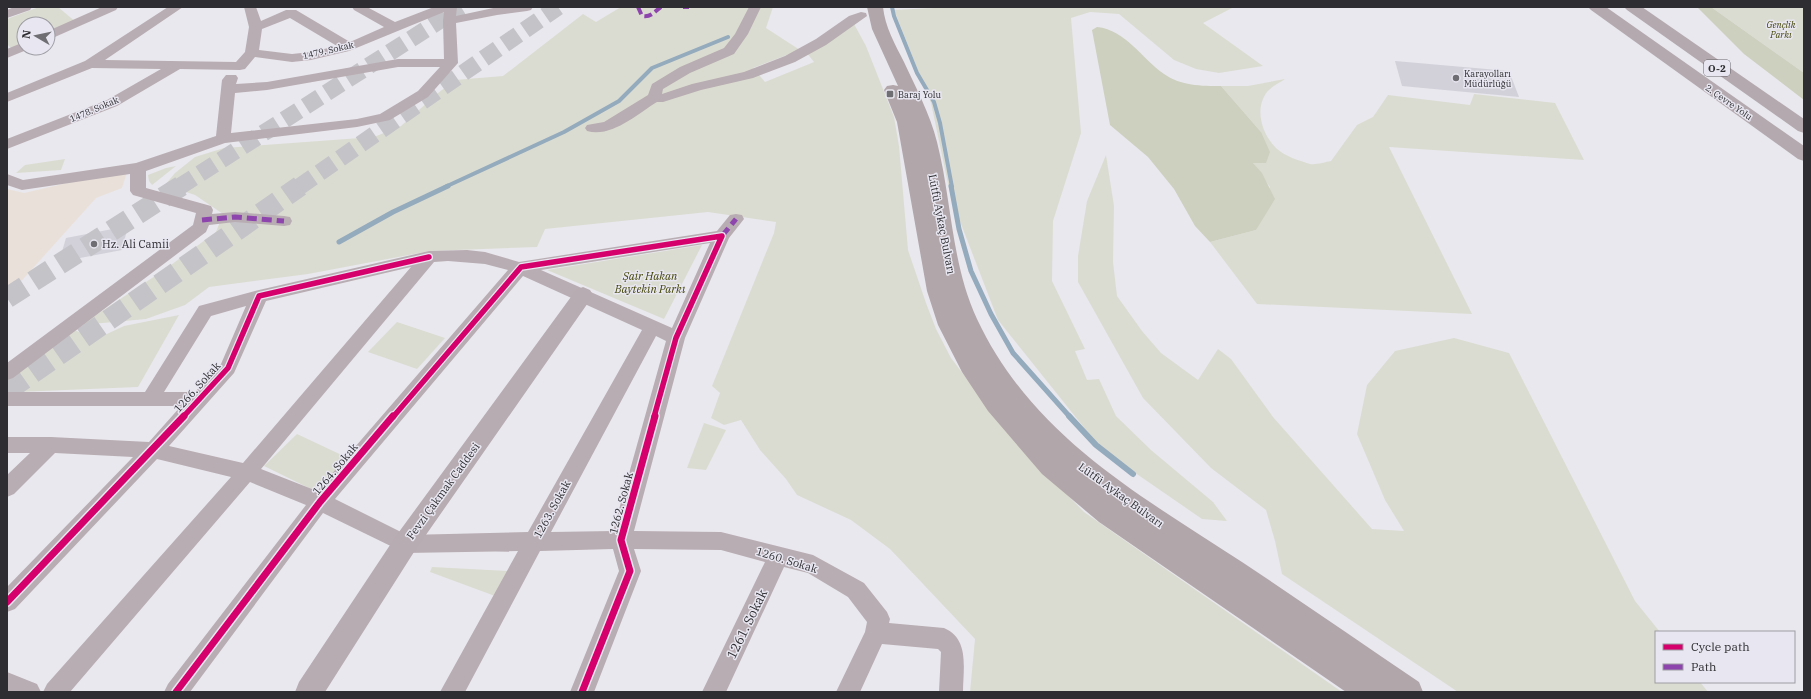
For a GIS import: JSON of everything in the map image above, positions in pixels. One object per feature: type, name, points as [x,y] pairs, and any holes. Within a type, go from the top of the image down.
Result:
[{"type":"highway","name":"2. Çevre Yolu","points":[[1596,7],[1804,155]]},
{"type":"highway","name":"2. Çevre Yolu","points":[[1632,7],[1804,127]]},
{"type":"highway","points":[[1739,109],[1756,127],[1804,166]]},
{"type":"main road","name":"Lütfü Aykaç Bulvarı","points":[[866,10],[880,30],[921,119],[928,146],[952,277],[965,317],[989,360],[1011,394],[1062,450],[1097,480],[1409,692]]},
{"type":"main road","name":"Lütfü Aykaç Bulvarı","points":[[866,10],[906,122],[937,291],[949,325],[970,366],[996,404],[1051,467],[1108,514],[1370,692]]},
{"type":"main road","points":[[1236,573],[1230,598],[1246,594],[1257,588]]},
{"type":"street","points":[[7,14],[26,7]]},
{"type":"street","points":[[56,32],[112,7]]},
{"type":"street","points":[[7,98],[90,64],[177,7]]},
{"type":"street","points":[[223,139],[229,80],[252,53],[256,27],[250,7]]},
{"type":"street","points":[[259,7],[291,13],[349,47]]},
{"type":"street","points":[[358,7],[394,27]]},
{"type":"street","name":"1479. Sokak","points":[[252,53],[292,58],[311,56],[349,47],[394,27],[449,12],[527,7]]},
{"type":"street","points":[[654,97],[657,87],[685,70],[729,51],[741,34],[755,7]]},
{"type":"street","points":[[592,128],[608,126],[654,97],[663,98],[697,87],[748,75],[790,59],[821,42],[866,10]]},
{"type":"street","points":[[7,178],[22,185],[138,168],[223,139],[357,123],[385,117],[424,94],[451,63],[449,12]]},
{"type":"street","points":[[256,27],[291,13]]},
{"type":"street","points":[[229,89],[267,86],[354,72],[398,63],[451,63]]},
{"type":"street","points":[[90,64],[240,66]]},
{"type":"street","name":"1478. Sokak","points":[[7,144],[112,102],[177,65]]},
{"type":"street","points":[[7,373],[200,228],[205,210],[138,191],[138,168]]},
{"type":"street","points":[[202,220],[236,217],[284,221]]},
{"type":"street","name":"1262. Sokak","points":[[582,692],[630,571],[621,540],[676,338],[722,236],[736,219]]},
{"type":"street","points":[[521,267],[722,236]]},
{"type":"street","points":[[150,398],[205,311],[259,296],[429,257],[449,254],[482,257],[521,267],[676,338]]},
{"type":"street","points":[[55,692],[247,472],[429,257]]},
{"type":"street","name":"1264. Sokak","points":[[176,692],[320,502],[521,267]]},
{"type":"street","name":"Fevzi Çakmak Caddesi","points":[[309,692],[405,544],[583,295]]},
{"type":"street","name":"1266. Sokak","points":[[7,602],[153,450],[228,368],[259,296]]},
{"type":"street","name":"1263. Sokak","points":[[452,692],[652,327]]},
{"type":"street","points":[[7,400],[150,398],[200,399]]},
{"type":"street","points":[[7,445],[50,445],[153,450],[247,472],[320,502],[405,544]]},
{"type":"street","points":[[7,457],[50,445]]},
{"type":"street","points":[[7,488],[50,445]]},
{"type":"street","name":"1260. Sokak","points":[[405,544],[621,540],[721,541],[813,566],[856,590],[879,619],[876,633],[848,692]]},
{"type":"street","name":"1261. Sokak","points":[[714,692],[779,556]]},
{"type":"street","points":[[876,633],[944,639],[952,649],[951,692]]},
{"type":"street","points":[[7,683],[29,692]]},
{"type":"shaded area","points":[[128,169],[122,188],[96,198],[7,297],[7,189],[24,193]]},
{"type":"green space","points":[[39,7],[58,7],[77,23],[56,31],[56,16],[16,16],[16,47],[12,49],[7,44],[7,19]]},
{"type":"green space","points":[[621,7],[773,7],[766,28],[800,50],[753,68],[765,82],[814,62],[806,52],[854,24],[866,46],[894,117],[899,146],[908,250],[936,329],[951,358],[1012,438],[1084,512],[1342,692],[970,692],[975,639],[890,549],[851,520],[797,495],[786,479],[760,450],[741,420],[724,425],[711,418],[720,393],[712,386],[774,233],[776,222],[708,212],[545,229],[537,247],[430,251],[308,274],[209,287],[185,305],[146,319],[81,325],[164,270],[216,232],[223,214],[195,195],[165,185],[175,173],[195,157],[224,148],[374,137],[401,126],[455,80],[503,76],[583,14],[596,22]]},
{"type":"green space","points":[[953,7],[1234,7],[1203,23],[1263,66],[1219,73],[1196,69],[1174,60],[1119,14],[1090,12],[1071,18],[1081,133],[1053,221],[1052,281],[1085,349],[1075,351],[1087,380],[1099,379],[1116,416],[1151,450],[1213,502],[1227,521],[1202,519],[1102,450],[998,320],[951,198],[931,103],[894,10]]},
{"type":"green space","points":[[1697,7],[1711,7],[1804,73],[1804,100],[1744,54]]},
{"type":"green space","name":"Gençlik Parkı","points":[[1711,7],[1804,7],[1804,73]]},
{"type":"green space","points":[[1097,27],[1107,29],[1125,39],[1156,68],[1177,81],[1206,86],[1221,86],[1261,132],[1270,152],[1266,163],[1253,163],[1262,173],[1275,199],[1256,230],[1210,242],[1195,226],[1174,189],[1148,157],[1110,125],[1092,30]]},
{"type":"green space","points":[[1285,79],[1269,90],[1263,99],[1260,113],[1261,121],[1267,136],[1279,151],[1292,158],[1310,164],[1331,161],[1357,125],[1373,117],[1388,95],[1470,105],[1474,94],[1555,103],[1584,160],[1389,147],[1472,314],[1257,304],[1210,242],[1256,230],[1270,187],[1253,163],[1261,132],[1221,86],[1248,86]]},
{"type":"green space","points":[[1106,155],[1114,206],[1113,262],[1117,296],[1142,331],[1161,353],[1198,380],[1218,349],[1231,359],[1273,417],[1372,529],[1404,531],[1385,500],[1357,434],[1367,385],[1395,351],[1454,338],[1509,353],[1635,601],[1659,631],[1655,631],[1655,683],[1701,683],[1708,692],[1458,692],[1282,574],[1275,541],[1266,510],[1211,468],[1143,398],[1078,282],[1078,256],[1087,201]]},
{"type":"green space","points":[[65,159],[61,170],[16,173],[25,165]]},
{"type":"green space","points":[[176,166],[152,185],[149,181],[148,175]]},
{"type":"green space","name":"Şair Hakan Baytekin Parkı","points":[[702,245],[664,319],[547,270]]},
{"type":"green space","points":[[179,315],[138,387],[18,392],[7,386],[7,379],[75,330],[94,340],[124,326]]},
{"type":"green space","points":[[397,322],[445,338],[417,369],[368,352]]},
{"type":"green space","points":[[704,423],[726,430],[706,470],[687,468]]},
{"type":"green space","points":[[297,434],[348,458],[315,491],[264,466]]},
{"type":"green space","points":[[432,567],[508,571],[495,596],[430,572]]},
{"type":"building","name":"Karayolları Müdürlüğü","points":[[1395,61],[1509,71],[1519,97],[1402,86]]},
{"type":"building","name":"Hz. Ali Camii","points":[[128,226],[122,250],[59,262],[66,238]]},
{"type":"waterway","points":[[892,7],[894,16],[917,73],[934,102],[940,123],[952,187]]},
{"type":"waterway","points":[[445,187],[564,132],[619,101],[652,68],[728,37]]},
{"type":"waterway","points":[[339,242],[393,212],[448,186]]},
{"type":"waterway","points":[[951,186],[959,229],[971,271],[991,314],[1013,353],[1070,417]]},
{"type":"waterway","points":[[1069,416],[1096,445],[1133,474]]},
{"type":"tunnel","points":[[179,187],[461,7]]},
{"type":"tunnel","points":[[299,187],[558,7]]},
{"type":"tunnel","points":[[7,298],[181,186]]},
{"type":"tunnel","points":[[7,391],[300,186]]},
{"type":"marked path","points":[[638,7],[642,16],[645,17],[650,16],[661,7]]},
{"type":"marked path","points":[[683,7],[689,7]]},
{"type":"marked path","points":[[202,220],[235,217],[284,221]]},
{"type":"marked path","points":[[722,236],[736,219]]},
{"type":"cycle path","points":[[176,692],[320,502],[521,267],[722,236],[676,338],[621,540],[630,571],[582,692]]},
{"type":"cycle path","points":[[7,602],[153,450],[228,368],[259,296],[429,257]]},
{"type":"place","name":"Karayolları Müdürlüğü","points":[[1456,78]]},
{"type":"place","name":"Baraj Yolu","points":[[890,94]]},
{"type":"place","name":"Hz. Ali Camii","points":[[94,244]]}]
